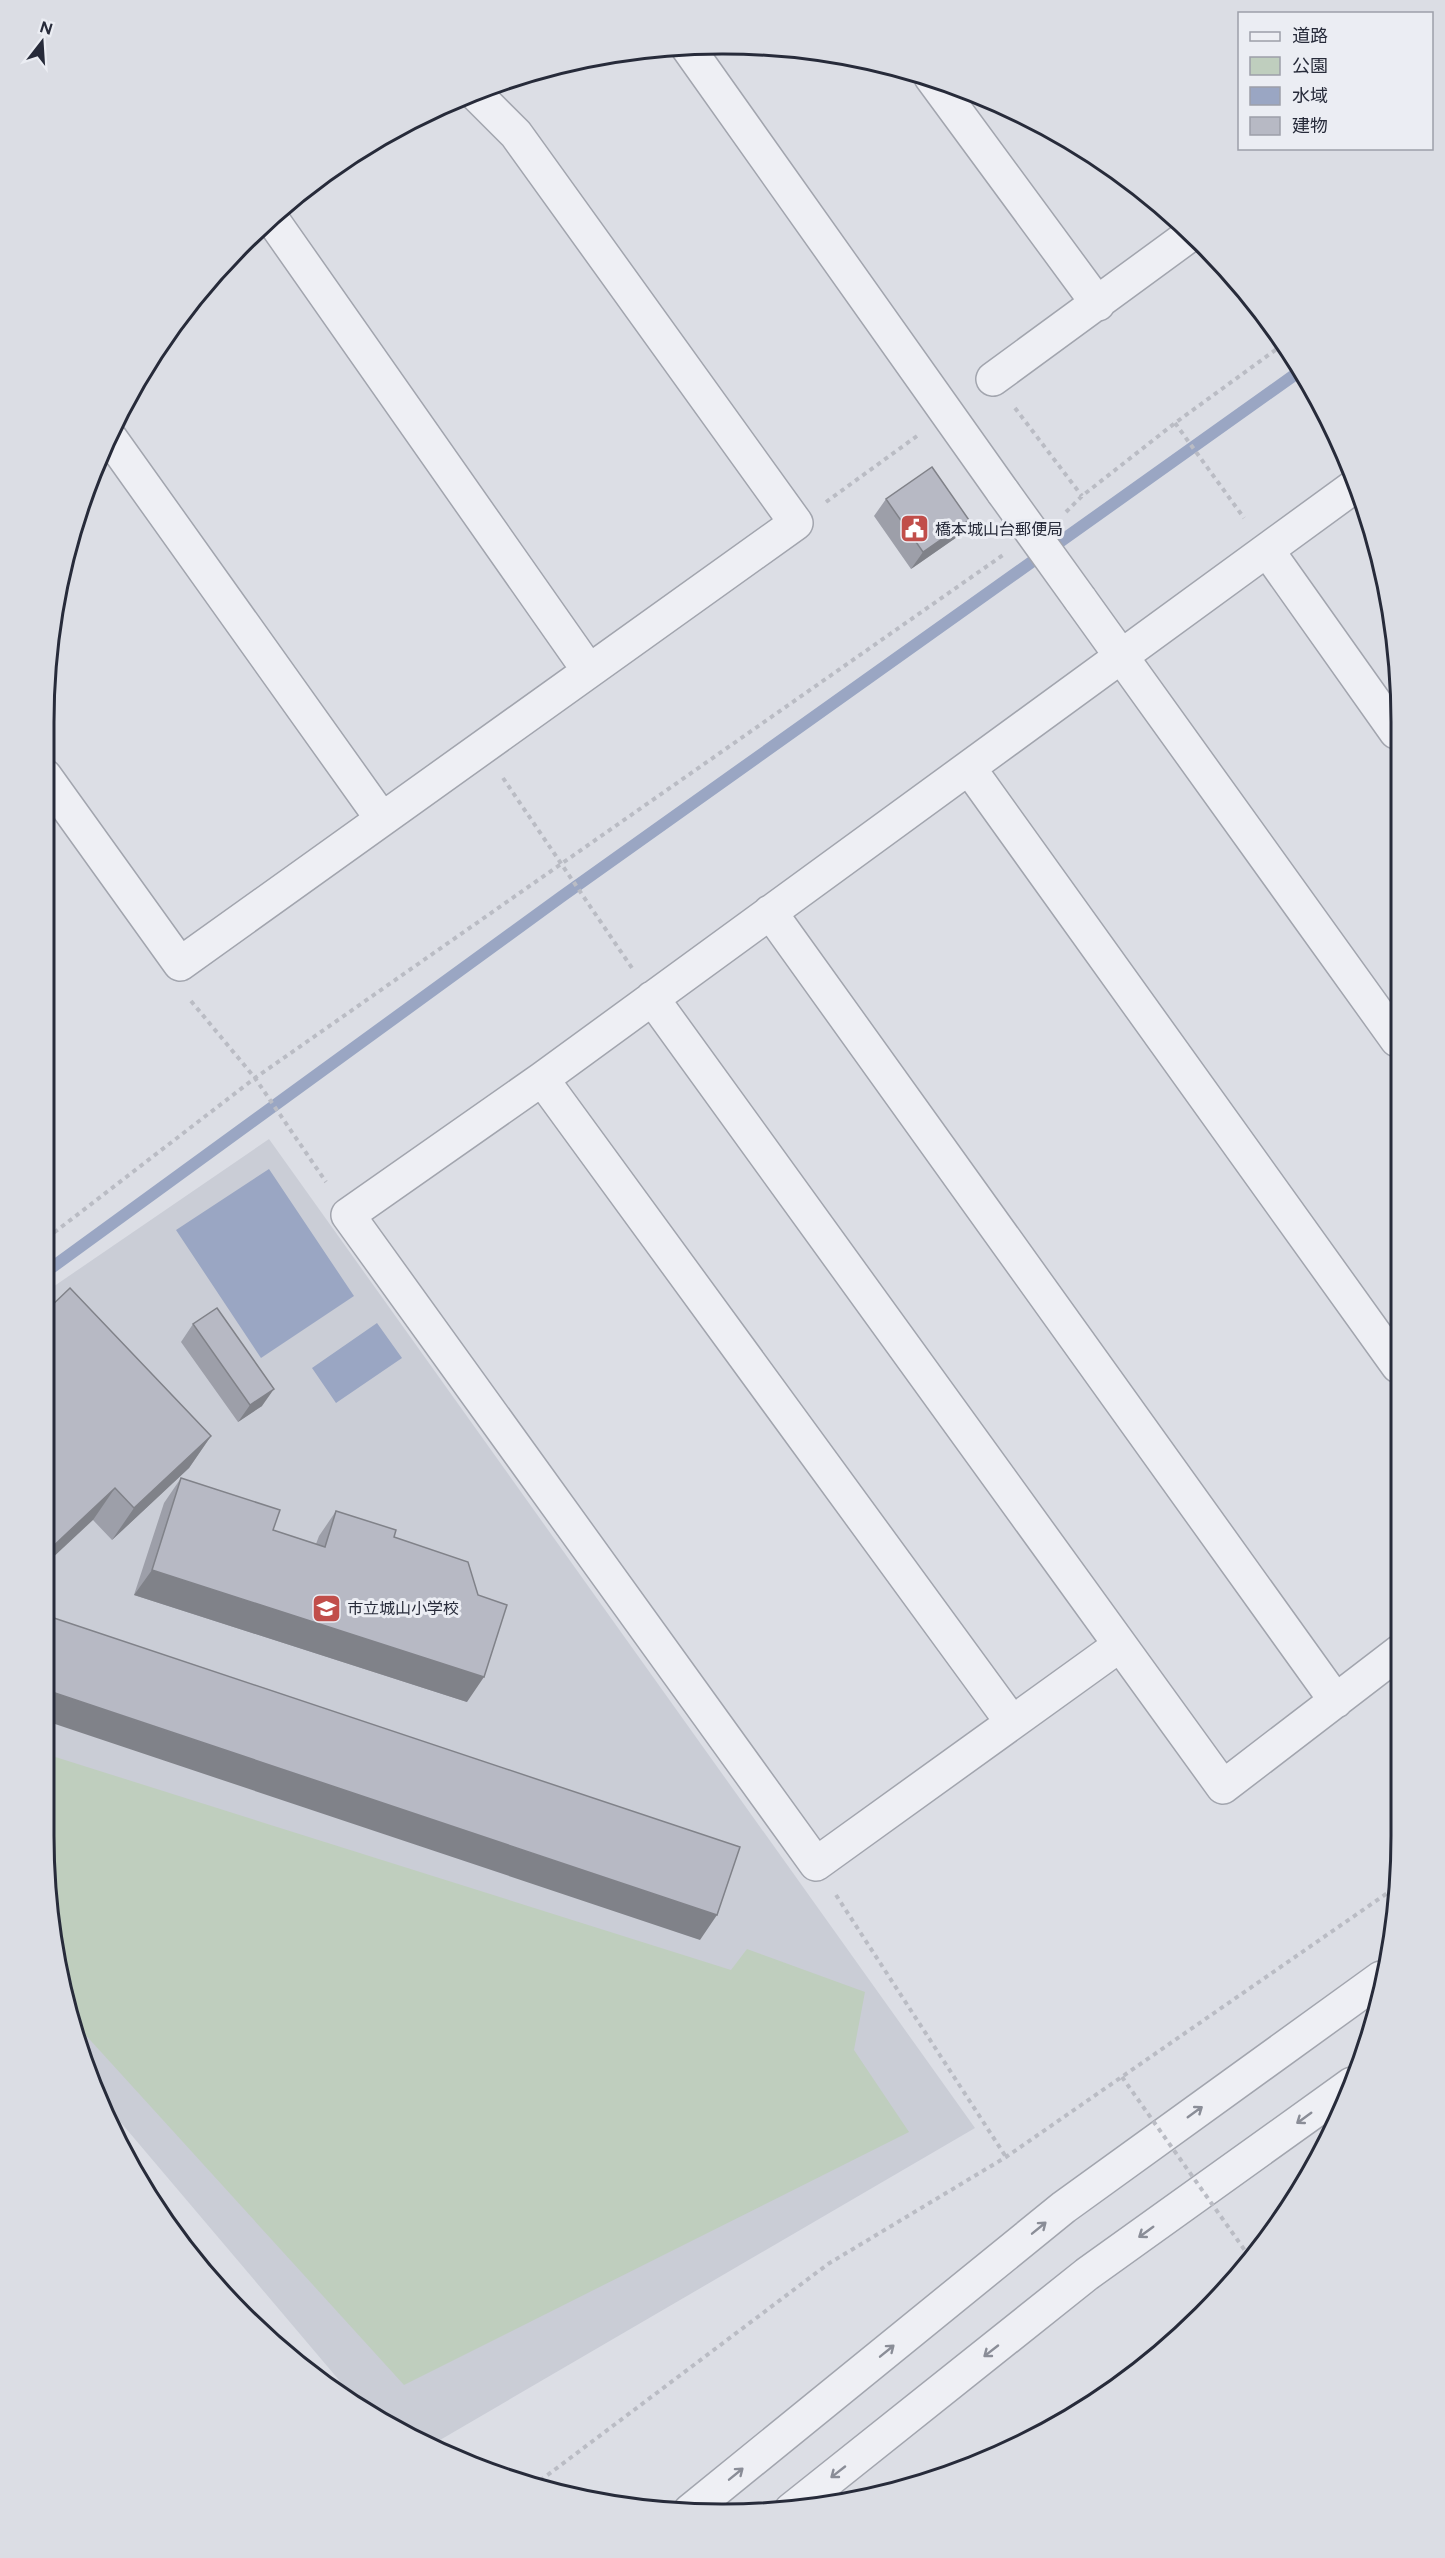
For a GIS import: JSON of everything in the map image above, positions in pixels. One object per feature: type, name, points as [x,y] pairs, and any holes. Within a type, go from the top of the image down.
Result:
[{"type":"street","points":[[693,55],[1003,492],[1391,1032]]},
{"type":"street","points":[[941,91],[1098,304]]},
{"type":"street","points":[[54,789],[180,964],[382,819],[483,750],[589,671],[796,524],[516,134],[482,99]]},
{"type":"street","points":[[276,225],[589,671]]},
{"type":"street","points":[[993,379],[1184,239]]},
{"type":"street","points":[[115,445],[382,819]]},
{"type":"street","points":[[1120,1645],[1011,1721],[816,1864],[348,1215],[542,1079],[1349,490]]},
{"type":"street","points":[[1267,550],[1391,725]]},
{"type":"street","points":[[969,768],[1391,1356]]},
{"type":"street","points":[[770,912],[1336,1701]]},
{"type":"street","points":[[652,998],[1223,1787],[1391,1658]]},
{"type":"street","points":[[542,1079],[1011,1721]]},
{"type":"street","points":[[699,2503],[1064,2207],[1374,1983]]},
{"type":"street","points":[[805,2499],[1087,2274],[1339,2093]]},
{"type":"path","points":[[1063,514],[1082,496],[1175,423],[1277,349]]},
{"type":"path","points":[[993,379],[1082,496]]},
{"type":"path","points":[[796,524],[948,414]]},
{"type":"path","points":[[1175,423],[1267,550]]},
{"type":"path","points":[[54,1233],[255,1078],[1008,551]]},
{"type":"path","points":[[483,750],[562,861],[652,998]]},
{"type":"path","points":[[180,964],[172,977],[255,1078],[348,1215]]},
{"type":"path","points":[[816,1864],[1006,2157]]},
{"type":"path","points":[[542,2479],[828,2264],[1006,2157],[1388,1892]]},
{"type":"path","points":[[1122,2077],[1245,2251]]},
{"type":"shaded area","name":"市立城山小学校","points":[[269,1139],[975,2128],[439,2440],[388,2414],[344,2386],[117,2118],[89,2050],[77,2009],[67,1966],[55,1879],[54,1286]]},
{"type":"green space","points":[[54,1757],[731,1970],[747,1949],[865,1992],[854,2050],[909,2132],[404,2385],[84,2033],[67,1966],[55,1879]]},
{"type":"water","points":[[269,1169],[354,1296],[261,1358],[176,1230]]},
{"type":"water","points":[[377,1323],[402,1358],[336,1403],[312,1368]]},
{"type":"building","points":[[932,467],[969,520],[923,552],[886,499]]},
{"type":"building","points":[[70,1288],[211,1436],[134,1508],[115,1488],[54,1545],[54,1303]]},
{"type":"building","points":[[217,1308],[274,1389],[250,1405],[193,1324]]},
{"type":"building","points":[[181,1478],[280,1510],[273,1530],[325,1547],[336,1511],[396,1530],[394,1537],[468,1562],[478,1595],[507,1605],[484,1677],[152,1570]]},
{"type":"building","points":[[54,1618],[740,1847],[717,1915],[54,1693]]},
{"type":"waterway","points":[[54,1266],[561,897],[1293,376]]},
{"type":"place","name":"橋本城山台郵便局","points":[[914,529]]},
{"type":"place","name":"市立城山小学校","points":[[326,1608]]}]
